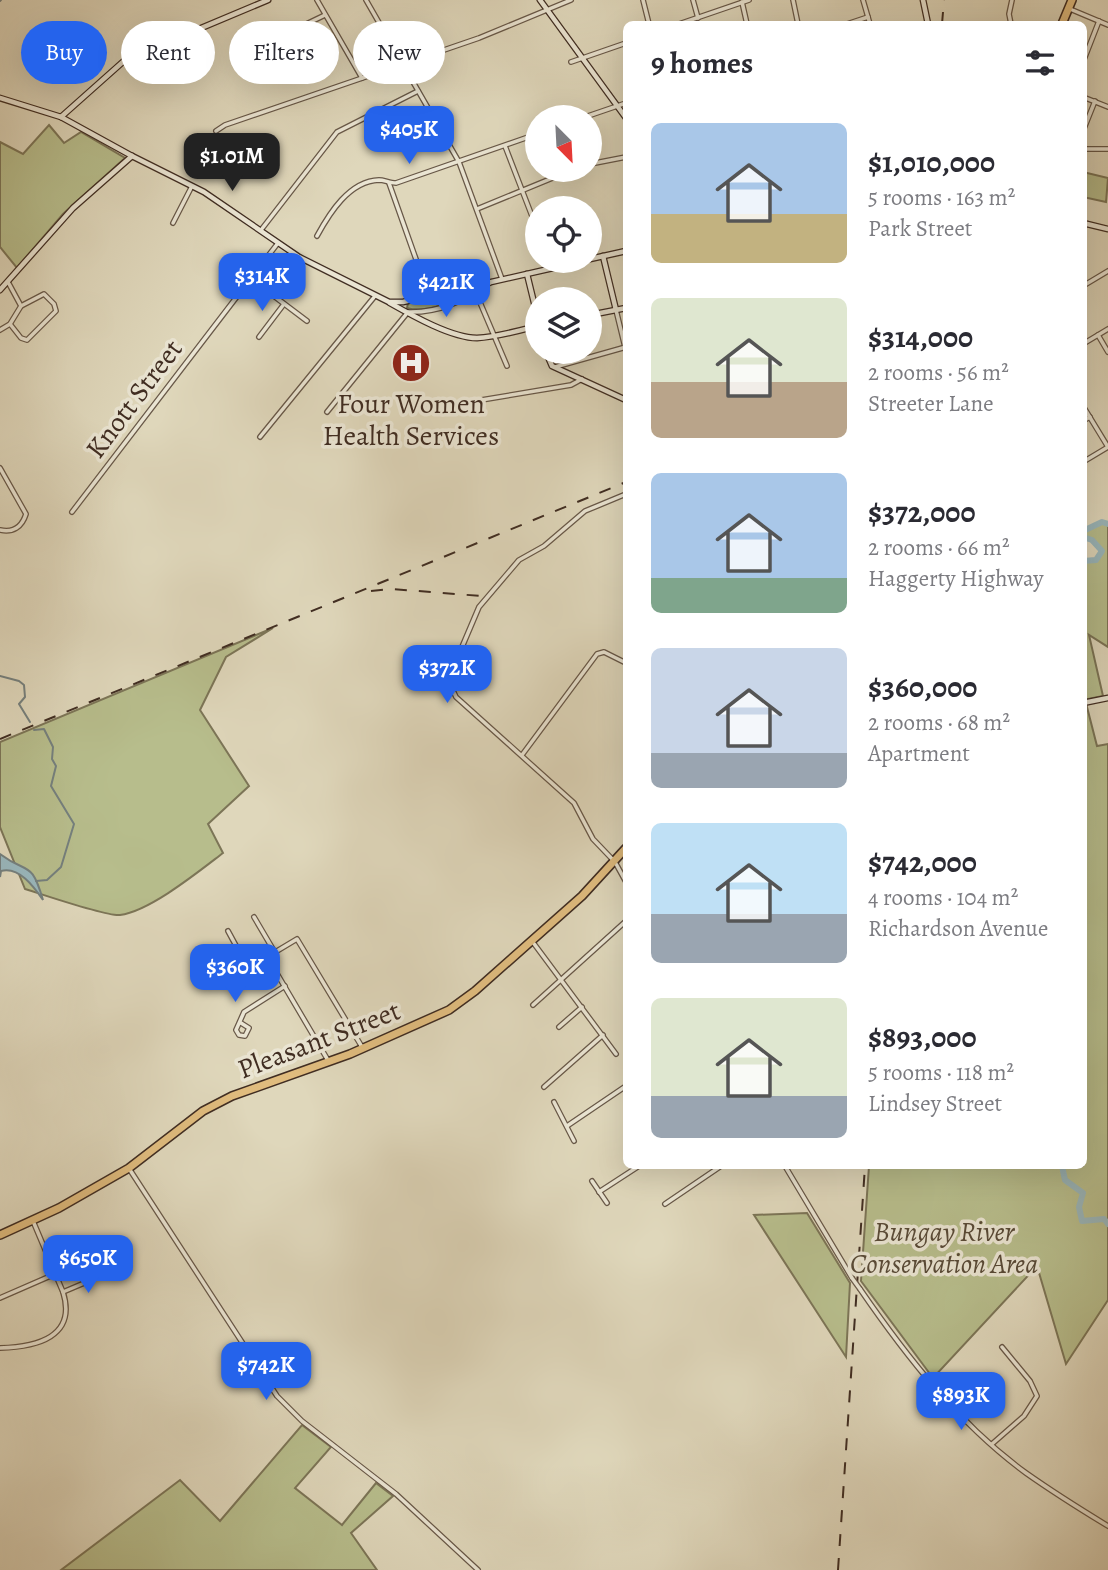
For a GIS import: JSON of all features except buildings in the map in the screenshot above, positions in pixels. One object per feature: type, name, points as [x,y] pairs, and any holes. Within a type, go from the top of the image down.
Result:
[{"type":"highway","points":[[1063,21],[1070,4]]},
{"type":"highway","name":"Pleasant Street","points":[[0,1235],[59,1208],[129,1168],[202,1111],[232,1096],[329,1062],[449,1010],[532,941],[623,852]]},
{"type":"main road","points":[[61,117],[125,60],[268,0]]},
{"type":"main road","points":[[540,0],[623,114]]},
{"type":"main road","points":[[923,0],[927,21]]},
{"type":"main road","points":[[0,98],[61,117],[218,199],[260,231],[323,271],[458,335],[475,338],[525,329]]},
{"type":"main road","points":[[0,290],[73,208],[132,156]]},
{"type":"main road","points":[[1087,224],[1108,229]]},
{"type":"main road","points":[[617,310],[603,256],[623,252]]},
{"type":"main road","points":[[387,301],[405,301],[531,273]]},
{"type":"main road","points":[[527,274],[530,287]]},
{"type":"main road","points":[[405,301],[407,312]]},
{"type":"main road","points":[[602,313],[623,309]]},
{"type":"main road","points":[[551,364],[623,399]]},
{"type":"main road","points":[[1087,702],[1108,698]]},
{"type":"street","points":[[317,0],[353,62]]},
{"type":"street","points":[[366,0],[378,21]]},
{"type":"street","points":[[445,49],[571,0]]},
{"type":"street","points":[[643,0],[648,21]]},
{"type":"street","points":[[693,0],[698,18]]},
{"type":"street","points":[[688,21],[749,0]]},
{"type":"street","points":[[793,0],[797,21]]},
{"type":"street","points":[[863,0],[869,21]]},
{"type":"street","points":[[1010,21],[1009,12],[1012,0]]},
{"type":"street","points":[[742,1],[746,21]]},
{"type":"street","points":[[1070,4],[1108,24]]},
{"type":"street","points":[[313,21],[326,15]]},
{"type":"street","points":[[855,21],[868,17]]},
{"type":"street","points":[[1087,51],[1098,21]]},
{"type":"street","points":[[571,62],[623,44]]},
{"type":"street","points":[[216,131],[225,125],[353,81]]},
{"type":"street","points":[[414,84],[459,162],[502,279]]},
{"type":"street","points":[[260,231],[337,132],[418,91]]},
{"type":"street","points":[[1087,98],[1108,107]]},
{"type":"street","points":[[1087,121],[1095,101]]},
{"type":"street","points":[[602,111],[623,104]]},
{"type":"street","points":[[317,236],[332,209],[345,196],[369,183],[379,180],[389,183],[525,138]]},
{"type":"street","points":[[505,146],[525,198]]},
{"type":"street","points":[[1087,149],[1108,149]]},
{"type":"street","points":[[602,162],[623,159]]},
{"type":"street","points":[[477,209],[542,182]]},
{"type":"street","points":[[389,183],[429,296]]},
{"type":"street","points":[[173,223],[192,186]]},
{"type":"street","name":"Knott Street","points":[[72,512],[278,243]]},
{"type":"street","points":[[464,267],[470,287],[476,293],[507,366]]},
{"type":"street","points":[[1087,284],[1108,271]]},
{"type":"street","points":[[250,278],[306,322],[311,316]]},
{"type":"street","points":[[8,282],[21,306]]},
{"type":"street","points":[[327,412],[407,312],[442,307],[476,293],[493,282]]},
{"type":"street","points":[[0,330],[10,324],[21,306],[44,294],[54,304],[56,312],[27,340],[21,338],[10,324]]},
{"type":"street","points":[[260,437],[375,296]]},
{"type":"street","points":[[259,337],[284,304]]},
{"type":"street","points":[[617,310],[623,335]]},
{"type":"street","points":[[1087,342],[1108,329]]},
{"type":"street","points":[[1098,335],[1108,352]]},
{"type":"street","points":[[555,367],[623,348]]},
{"type":"street","points":[[433,408],[573,384],[582,379]]},
{"type":"street","points":[[1087,412],[1108,447],[1087,460]]},
{"type":"street","points":[[0,468],[26,514],[19,527],[12,531],[0,530]]},
{"type":"street","points":[[623,495],[585,511],[544,546],[521,558],[481,604],[449,676],[449,685],[454,695],[574,803],[593,839],[615,862],[623,877]]},
{"type":"street","points":[[522,755],[598,653],[604,652],[623,662]]},
{"type":"street","points":[[254,917],[274,951]]},
{"type":"street","points":[[533,1005],[623,924]]},
{"type":"street","points":[[228,931],[247,966]]},
{"type":"street","points":[[230,979],[247,966],[296,939],[363,1048]]},
{"type":"street","points":[[532,941],[616,1054]]},
{"type":"street","points":[[266,955],[329,1062]]},
{"type":"street","points":[[241,1023],[244,1012],[285,986]]},
{"type":"street","points":[[559,1027],[582,1007]]},
{"type":"street","points":[[544,1087],[603,1035]]},
{"type":"street","points":[[567,1126],[623,1088]]},
{"type":"street","points":[[554,1102],[574,1141]]},
{"type":"street","points":[[129,1168],[277,1396],[302,1421],[396,1494],[478,1570]]},
{"type":"street","points":[[599,1192],[634,1169]]},
{"type":"street","points":[[666,1203],[716,1169]]},
{"type":"street","points":[[787,1169],[852,1278],[913,1360],[951,1404],[1026,1473],[1108,1526]]},
{"type":"street","points":[[592,1181],[607,1203]]},
{"type":"street","points":[[0,1348],[40,1342],[58,1332],[67,1311],[63,1292],[33,1221]]},
{"type":"street","points":[[63,1292],[89,1281],[104,1269]]},
{"type":"street","points":[[0,1298],[55,1275]]},
{"type":"street","points":[[992,1444],[1024,1416],[1037,1396],[1030,1381],[1002,1347]]},
{"type":"green space","points":[[49,125],[64,143],[81,132],[125,158],[63,214],[17,268],[0,247],[0,142],[23,154]]},
{"type":"green space","points":[[1087,173],[1108,178],[1106,202],[1087,198]]},
{"type":"green space","points":[[469,290],[471,293],[439,306],[407,308],[408,303]]},
{"type":"green space","points":[[1102,522],[1108,524],[1108,647],[1089,635],[1103,696],[1087,699],[1087,561],[1096,560],[1102,551],[1087,538],[1087,529]]},
{"type":"green space","points":[[273,628],[226,657],[200,710],[249,786],[208,824],[223,853],[159,899],[120,915],[89,909],[25,889],[0,827],[0,742]]},
{"type":"green space","name":"Bungay River Conservation Area","points":[[1087,707],[1097,746],[1108,744],[1108,1300],[1066,1364],[1037,1266],[933,1378],[861,1281],[869,1169],[1087,1169]]},
{"type":"green space","points":[[807,1213],[850,1283],[846,1357],[754,1215]]},
{"type":"green space","points":[[302,1425],[331,1447],[295,1488],[342,1525],[376,1483],[393,1496],[351,1533],[377,1570],[61,1570],[180,1480],[220,1521]]},
{"type":"water","points":[[0,854],[32,873],[43,900],[20,875],[8,870],[1,871],[0,877]]},
{"type":"waterway","points":[[1087,529],[1102,522],[1108,524]]},
{"type":"waterway","points":[[1087,538],[1102,551],[1096,560],[1087,561]]},
{"type":"waterway","points":[[0,676],[24,685],[25,697],[19,704],[30,722]]},
{"type":"waterway","points":[[34,730],[44,729],[53,747],[52,759],[56,766],[51,786],[74,824],[61,867],[47,880],[36,881]]},
{"type":"waterway","points":[[1063,1169],[1065,1180],[1083,1193],[1079,1207],[1082,1221],[1104,1219],[1108,1224]]},
{"type":"railway","points":[[942,21],[944,0]]},
{"type":"railway","points":[[0,739],[623,483]]},
{"type":"railway","points":[[371,591],[392,589],[481,596]]},
{"type":"railway","points":[[838,1570],[865,1169]]},
{"type":"place","name":"Four Women Health Services","points":[[411,363]]}]
